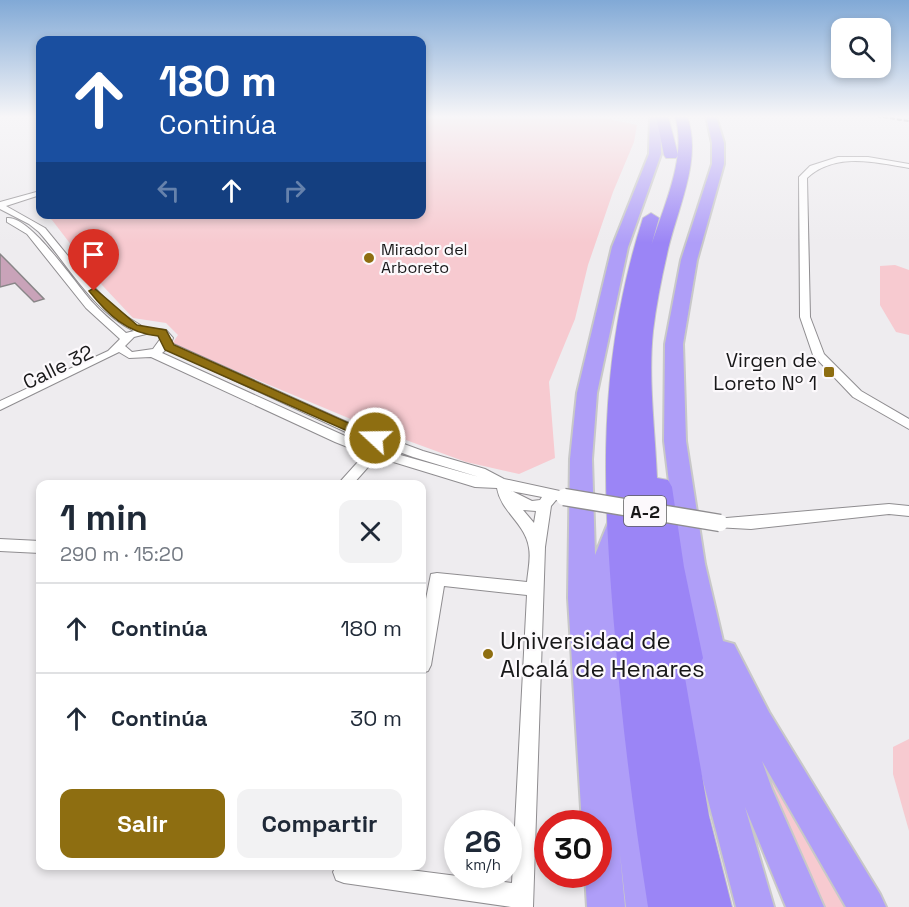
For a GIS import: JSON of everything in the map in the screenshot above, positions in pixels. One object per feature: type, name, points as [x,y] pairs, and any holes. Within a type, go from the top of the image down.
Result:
[{"type":"highway","points":[[606,907],[582,598],[581,459],[587,393],[620,247],[653,158]]},
{"type":"highway","name":"A-2","points":[[670,158],[628,297],[620,366],[616,457],[619,524],[644,756],[670,907]]},
{"type":"highway","name":"A-2","points":[[685,158],[646,307],[641,369],[645,528],[689,816],[710,907]]},
{"type":"highway","points":[[718,160],[688,260],[674,344],[675,441],[692,564],[710,648],[756,793],[805,907]]},
{"type":"highway","points":[[641,369],[669,567],[686,658],[755,907]]},
{"type":"highway","points":[[619,524],[608,557],[621,720],[645,907]]},
{"type":"highway","points":[[692,564],[728,663],[758,723],[867,907]]},
{"type":"street","points":[[909,166],[837,160],[810,169],[803,177],[805,317],[819,355],[857,394],[909,425]]},
{"type":"street","points":[[1,206],[36,194]]},
{"type":"street","points":[[1,206],[35,223],[103,303],[117,316],[143,331],[162,333],[167,338],[165,344],[353,430],[418,454],[480,472],[530,507],[553,499],[720,523],[751,523],[889,509],[909,511]]},
{"type":"street","points":[[1,206],[30,232],[122,343],[124,353],[135,356]]},
{"type":"street","name":"Calle 32","points":[[0,406],[143,331]]},
{"type":"street","name":"Calle 32","points":[[0,416],[103,367],[152,352],[165,344]]},
{"type":"street","points":[[152,352],[340,439],[374,452],[503,489],[528,526],[537,547]]},
{"type":"street","points":[[349,480],[374,452]]},
{"type":"street","points":[[344,872],[385,870],[523,901],[537,547],[553,499]]},
{"type":"street","points":[[0,545],[36,547]]},
{"type":"street","points":[[426,642],[437,579],[535,589]]},
{"type":"shaded area","points":[[426,158],[627,158],[588,265],[575,319],[549,382],[555,458],[519,474],[466,462],[365,425],[172,344],[178,335],[166,323],[133,318],[102,285],[50,219],[426,219]]},
{"type":"shaded area","points":[[895,265],[909,270],[909,335],[896,332],[880,305],[880,266]]},
{"type":"shaded area","points":[[744,722],[853,907],[820,907]]},
{"type":"shaded area","points":[[909,739],[909,831],[893,774],[893,747]]},
{"type":"building","points":[[0,254],[44,299],[34,302],[15,283],[0,287]]},
{"type":"place","name":"Mirador del Arboreto","points":[[369,258]]},
{"type":"place","name":"Virgen de Loreto Nº 1","points":[[829,372]]},
{"type":"place","name":"Universidad de Alcalá de Henares","points":[[488,654]]},
{"type":"route","points":[[94,291],[117,316],[133,327],[165,335],[167,341],[165,344],[169,347],[375,438]]}]
